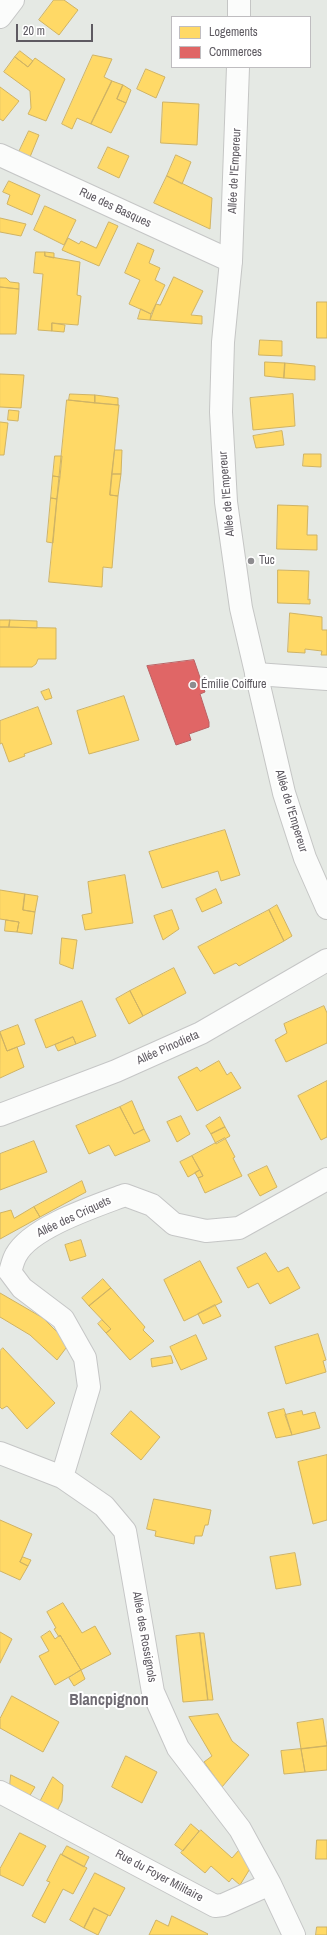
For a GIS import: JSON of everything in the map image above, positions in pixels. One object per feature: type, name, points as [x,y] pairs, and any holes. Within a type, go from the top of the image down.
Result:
[{"type":"street","points":[[0,17],[13,0]]},
{"type":"street","points":[[239,0],[239,16]]},
{"type":"street","name":"Allée de l'Empereur","points":[[238,68],[231,260],[223,342],[221,412],[224,474],[232,550],[256,674],[284,793],[305,858],[327,908]]},
{"type":"street","name":"Rue des Basques","points":[[0,155],[231,260]]},
{"type":"street","points":[[256,674],[327,679]]},
{"type":"street","name":"Allée Pinodieta","points":[[0,1115],[116,1072],[201,1033],[327,960]]},
{"type":"street","name":"Allée des Criquets","points":[[62,1477],[89,1387],[85,1358],[63,1320],[22,1288],[10,1272],[16,1254],[35,1234],[77,1214],[125,1195],[152,1205],[174,1224],[206,1232],[240,1228],[327,1179]]},
{"type":"street","name":"Allée des Rossignols","points":[[0,1453],[62,1477],[104,1506],[124,1531],[153,1692],[178,1748],[240,1829],[270,1884]]},
{"type":"street","name":"Rue du Foyer Militaire","points":[[0,1792],[215,1906],[223,1905],[270,1884]]},
{"type":"street","points":[[270,1884],[294,1935]]},
{"type":"building: Logements","points":[[54,0],[64,0],[78,10],[59,35],[39,20]]},
{"type":"building: Logements","points":[[20,51],[33,61],[28,67],[15,57]]},
{"type":"building: Logements","points":[[93,55],[112,59],[104,77],[112,81],[91,124],[77,118],[72,129],[62,124]]},
{"type":"building: Logements","points":[[15,57],[28,67],[35,58],[65,79],[46,121],[28,114],[31,108],[30,91],[4,72]]},
{"type":"building: Logements","points":[[146,69],[165,77],[156,98],[137,89]]},
{"type":"building: Logements","points":[[112,81],[123,85],[117,99],[126,103],[111,133],[91,124]]},
{"type":"building: Logements","points":[[123,85],[131,90],[126,103],[117,99]]},
{"type":"building: Logements","points":[[0,87],[19,101],[3,121],[0,119]]},
{"type":"building: Logements","points":[[163,102],[199,104],[197,145],[161,143]]},
{"type":"building: Logements","points":[[29,131],[39,135],[30,157],[19,152]]},
{"type":"building: Logements","points":[[108,147],[129,156],[119,178],[98,168]]},
{"type":"building: Logements","points":[[176,155],[191,162],[182,184],[167,176]]},
{"type":"building: Logements","points":[[167,176],[212,198],[210,229],[154,203]]},
{"type":"building: Logements","points":[[9,181],[40,195],[32,215],[7,204],[10,195],[3,192]]},
{"type":"building: Logements","points":[[45,206],[76,220],[64,245],[34,230]]},
{"type":"building: Logements","points":[[0,218],[26,224],[21,236],[0,232]]},
{"type":"building: Logements","points":[[109,222],[118,226],[99,266],[62,250],[68,238],[79,244],[81,241],[96,248]]},
{"type":"building: Logements","points":[[138,243],[154,250],[149,263],[160,268],[155,280],[165,285],[151,314],[129,304],[140,280],[125,273]]},
{"type":"building: Logements","points":[[36,252],[45,252],[45,256],[80,262],[77,295],[81,296],[78,325],[52,323],[52,331],[38,330],[43,274],[34,273]]},
{"type":"building: Logements","points":[[45,252],[54,253],[54,258],[45,256]]},
{"type":"building: Logements","points":[[174,277],[203,291],[191,315],[202,316],[202,324],[150,320],[156,304],[160,305]]},
{"type":"building: Logements","points":[[0,278],[6,278],[10,282],[19,283],[19,289],[0,287]]},
{"type":"building: Logements","points":[[0,287],[19,289],[16,334],[0,334]]},
{"type":"building: Logements","points":[[317,302],[327,302],[327,338],[317,338]]},
{"type":"building: Logements","points":[[141,309],[151,314],[150,320],[138,319]]},
{"type":"building: Logements","points":[[52,323],[65,325],[64,332],[52,331]]},
{"type":"building: Logements","points":[[260,340],[282,341],[282,356],[259,355]]},
{"type":"building: Logements","points":[[265,362],[285,363],[284,378],[265,376]]},
{"type":"building: Logements","points":[[285,363],[315,366],[315,380],[284,378]]},
{"type":"building: Logements","points":[[0,374],[24,375],[21,408],[0,407]]},
{"type":"building: Logements","points":[[70,394],[95,395],[95,403],[69,400]]},
{"type":"building: Logements","points":[[293,394],[295,426],[253,430],[250,398]]},
{"type":"building: Logements","points":[[95,395],[118,398],[118,405],[95,403]]},
{"type":"building: Logements","points":[[67,400],[119,405],[110,495],[118,496],[112,568],[103,567],[102,587],[49,582]]},
{"type":"building: Logements","points":[[9,410],[19,411],[18,421],[8,420]]},
{"type":"building: Logements","points":[[0,422],[8,423],[4,455],[0,455]]},
{"type":"building: Logements","points":[[282,431],[284,445],[256,448],[253,436]]},
{"type":"building: Logements","points":[[115,450],[122,450],[121,474],[112,474]]},
{"type":"building: Logements","points":[[304,454],[321,454],[321,467],[303,466]]},
{"type":"building: Logements","points":[[55,456],[62,456],[60,477],[53,476]]},
{"type":"building: Logements","points":[[112,474],[121,474],[118,496],[110,495]]},
{"type":"building: Logements","points":[[53,476],[60,477],[57,499],[51,498]]},
{"type":"building: Logements","points":[[51,498],[57,499],[53,543],[47,542]]},
{"type":"building: Logements","points":[[278,505],[308,506],[307,535],[317,535],[317,550],[277,549]]},
{"type":"building: Logements","points":[[278,570],[309,571],[308,600],[310,599],[310,604],[278,603]]},
{"type":"building: Logements","points":[[290,613],[322,617],[322,630],[327,630],[327,655],[321,655],[322,651],[305,649],[305,653],[288,652]]},
{"type":"building: Logements","points":[[0,620],[10,620],[9,627],[0,627]]},
{"type":"building: Logements","points":[[10,620],[37,621],[37,628],[9,627]]},
{"type":"building: Logements","points":[[0,627],[56,628],[56,659],[38,659],[36,664],[32,667],[0,667]]},
{"type":"building: Logements","points":[[49,689],[52,698],[45,700],[41,692]]},
{"type":"building: Logements","points":[[124,696],[139,740],[89,754],[77,711]]},
{"type":"building: Logements","points":[[38,707],[52,744],[24,754],[25,756],[9,762],[2,743],[0,744],[0,721]]},
{"type":"building: Logements","points":[[225,830],[240,875],[221,881],[218,871],[162,888],[149,852]]},
{"type":"building: Logements","points":[[125,875],[133,923],[85,930],[82,915],[92,913],[88,882]]},
{"type":"building: Logements","points":[[216,889],[222,903],[202,912],[196,899]]},
{"type":"building: Logements","points":[[0,890],[25,894],[23,910],[35,912],[32,934],[17,932],[19,922],[0,919]]},
{"type":"building: Logements","points":[[25,894],[38,896],[35,912],[23,910]]},
{"type":"building: Logements","points":[[277,905],[292,936],[284,941],[269,910]]},
{"type":"building: Logements","points":[[172,910],[179,929],[163,940],[154,916]]},
{"type":"building: Logements","points":[[269,910],[284,941],[239,966],[236,963],[214,974],[198,947]]},
{"type":"building: Logements","points":[[6,920],[19,922],[17,932],[5,931]]},
{"type":"building: Logements","points":[[62,938],[77,940],[73,969],[60,964]]},
{"type":"building: Logements","points":[[174,968],[186,993],[143,1016],[130,991]]},
{"type":"building: Logements","points":[[130,991],[143,1016],[129,1024],[116,999]]},
{"type":"building: Logements","points":[[82,1001],[96,1036],[76,1044],[73,1037],[46,1048],[35,1020]]},
{"type":"building: Logements","points":[[324,1006],[327,1013],[327,1043],[286,1062],[275,1040],[287,1033],[284,1024]]},
{"type":"building: Logements","points":[[18,1025],[25,1044],[7,1051],[0,1032]]},
{"type":"building: Logements","points":[[0,1033],[7,1051],[17,1047],[24,1067],[0,1078]]},
{"type":"building: Logements","points":[[73,1037],[76,1044],[58,1051],[55,1045]]},
{"type":"building: Logements","points":[[219,1061],[227,1075],[231,1072],[241,1088],[197,1111],[178,1077],[197,1067],[200,1071]]},
{"type":"building: Logements","points":[[327,1081],[327,1137],[321,1140],[298,1096]]},
{"type":"building: Logements","points":[[132,1101],[144,1129],[134,1134],[120,1107]]},
{"type":"building: Logements","points":[[120,1107],[134,1134],[144,1129],[150,1141],[115,1156],[109,1145],[89,1154],[76,1126]]},
{"type":"building: Logements","points":[[181,1116],[190,1134],[177,1142],[167,1122]]},
{"type":"building: Logements","points":[[220,1117],[225,1127],[211,1134],[206,1126]]},
{"type":"building: Logements","points":[[225,1127],[230,1136],[216,1144],[211,1134]]},
{"type":"building: Logements","points":[[225,1138],[235,1157],[233,1158],[242,1176],[205,1193],[198,1178],[203,1176],[192,1156]]},
{"type":"building: Logements","points":[[34,1141],[47,1172],[0,1190],[0,1154]]},
{"type":"building: Logements","points":[[192,1156],[200,1170],[188,1177],[180,1162]]},
{"type":"building: Logements","points":[[267,1166],[277,1187],[260,1196],[248,1175]]},
{"type":"building: Logements","points":[[200,1170],[203,1176],[198,1178],[195,1173]]},
{"type":"building: Logements","points":[[82,1181],[86,1192],[40,1217],[34,1207]]},
{"type":"building: Logements","points":[[34,1207],[40,1217],[0,1239],[0,1213],[11,1210],[14,1218]]},
{"type":"building: Logements","points":[[81,1240],[86,1256],[70,1261],[65,1245]]},
{"type":"building: Logements","points":[[266,1253],[278,1272],[288,1267],[300,1288],[270,1304],[258,1283],[248,1288],[237,1268]]},
{"type":"building: Logements","points":[[200,1261],[222,1302],[184,1321],[164,1280]]},
{"type":"building: Logements","points":[[103,1279],[111,1288],[89,1306],[82,1298]]},
{"type":"building: Logements","points":[[111,1288],[145,1327],[143,1330],[154,1341],[130,1360],[106,1333],[111,1329],[89,1306]]},
{"type":"building: Logements","points":[[0,1293],[43,1318],[69,1344],[57,1360],[30,1335],[0,1317]]},
{"type":"building: Logements","points":[[215,1305],[221,1316],[203,1324],[198,1314]]},
{"type":"building: Logements","points":[[102,1320],[111,1329],[106,1333],[98,1324]]},
{"type":"building: Logements","points":[[318,1334],[326,1360],[323,1361],[326,1372],[286,1384],[275,1347]]},
{"type":"building: Logements","points":[[196,1335],[207,1359],[181,1370],[170,1347]]},
{"type":"building: Logements","points":[[3,1348],[55,1403],[27,1429],[7,1406],[2,1409],[0,1407],[0,1351]]},
{"type":"building: Logements","points":[[171,1356],[173,1363],[152,1367],[151,1359]]},
{"type":"building: Logements","points":[[284,1409],[292,1435],[276,1438],[268,1413]]},
{"type":"building: Logements","points":[[131,1411],[160,1437],[141,1460],[111,1434]]},
{"type":"building: Logements","points":[[302,1411],[303,1415],[315,1412],[320,1428],[292,1435],[285,1415]]},
{"type":"building: Logements","points":[[327,1455],[327,1520],[313,1524],[298,1462]]},
{"type":"building: Logements","points":[[154,1499],[211,1510],[208,1525],[205,1525],[202,1536],[195,1536],[194,1544],[155,1536],[156,1531],[147,1529]]},
{"type":"building: Logements","points":[[0,1520],[32,1534],[20,1562],[28,1566],[20,1580],[0,1571]]},
{"type":"building: Logements","points":[[295,1553],[301,1585],[276,1589],[270,1557]]},
{"type":"building: Logements","points":[[23,1557],[31,1560],[28,1566],[20,1562]]},
{"type":"building: Logements","points":[[63,1603],[82,1633],[95,1626],[111,1654],[81,1670],[60,1635],[59,1637],[54,1629],[56,1628],[47,1612]]},
{"type":"building: Logements","points":[[50,1631],[55,1639],[60,1635],[81,1670],[55,1685],[39,1656],[49,1651],[41,1637]]},
{"type":"building: Logements","points":[[0,1632],[12,1639],[0,1663]]},
{"type":"building: Logements","points":[[200,1633],[204,1633],[213,1700],[208,1700]]},
{"type":"building: Logements","points":[[200,1633],[208,1700],[183,1702],[176,1636]]},
{"type":"building: Logements","points":[[81,1670],[85,1679],[74,1686],[69,1678]]},
{"type":"building: Logements","points":[[12,1696],[59,1722],[43,1752],[0,1728],[0,1719]]},
{"type":"building: Logements","points":[[218,1714],[232,1741],[249,1755],[222,1787],[204,1762],[212,1756],[189,1717]]},
{"type":"building: Logements","points":[[323,1719],[327,1746],[301,1749],[297,1723]]},
{"type":"building: Logements","points":[[327,1746],[327,1770],[305,1772],[301,1749]]},
{"type":"building: Logements","points":[[301,1749],[305,1772],[284,1774],[281,1751]]},
{"type":"building: Logements","points":[[126,1756],[157,1772],[142,1803],[112,1787]]},
{"type":"building: Logements","points":[[11,1775],[35,1787],[29,1797],[10,1786]]},
{"type":"building: Logements","points":[[53,1777],[63,1785],[62,1801],[57,1811],[40,1802]]},
{"type":"building: Logements","points":[[191,1824],[199,1831],[183,1851],[175,1845]]},
{"type":"building: Logements","points":[[201,1830],[232,1858],[239,1850],[251,1867],[240,1885],[232,1878],[229,1882],[211,1866],[205,1873],[181,1853]]},
{"type":"building: Logements","points":[[20,1833],[46,1846],[23,1886],[0,1875],[0,1869]]},
{"type":"building: Logements","points":[[317,1840],[327,1840],[327,1859],[316,1859]]},
{"type":"building: Logements","points":[[67,1846],[89,1857],[84,1867],[62,1855]]},
{"type":"building: Logements","points":[[61,1854],[87,1868],[73,1894],[63,1889],[45,1923],[32,1916],[50,1882],[47,1881]]},
{"type":"building: Logements","points":[[95,1873],[125,1888],[110,1916],[94,1908],[84,1928],[70,1920]]},
{"type":"building: Logements","points":[[94,1908],[108,1915],[98,1935],[84,1928]]},
{"type":"building: Logements","points":[[172,1916],[208,1934],[149,1935],[156,1920],[168,1926]]},
{"type":"building: Logements","points":[[317,1927],[327,1927],[327,1935],[316,1935]]},
{"type":"building: Commerces","points":[[194,660],[205,692],[200,694],[209,722],[209,727],[189,734],[191,740],[176,745],[147,666]]},
{"type":"place","name":"Tuc","points":[[251,561]]},
{"type":"place","name":"Émilie Coiffure","points":[[193,685]]},
{"type":"district","name":"Blancpignon","points":[[109,1701]]}]
